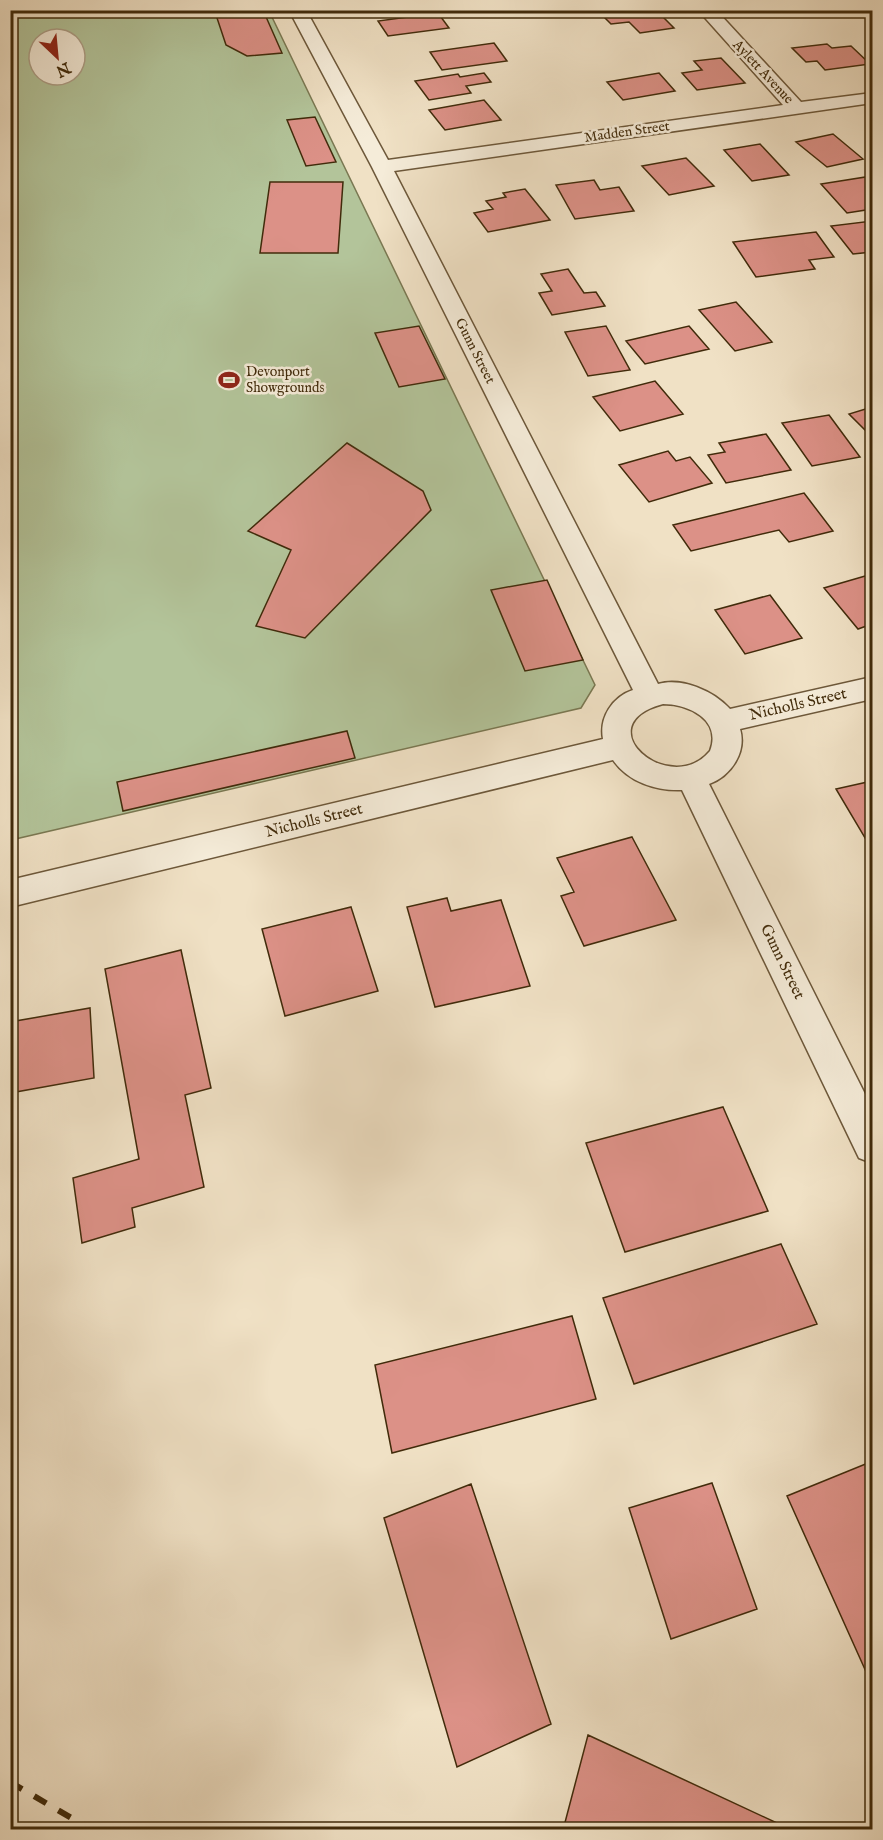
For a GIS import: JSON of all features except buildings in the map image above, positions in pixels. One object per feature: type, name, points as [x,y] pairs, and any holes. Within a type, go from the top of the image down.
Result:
[{"type":"street","name":"Gunn Street","points":[[297,10],[382,167],[649,694]]},
{"type":"street","name":"Aylett Avenue","points":[[706,10],[796,108]]},
{"type":"street","name":"Madden Street","points":[[382,167],[852,100],[869,106]]},
{"type":"street","name":"Nicholls Street","points":[[723,722],[873,688]]},
{"type":"street","points":[[678,693],[705,703],[723,722],[728,743],[720,762],[707,772],[674,779],[640,770],[627,760],[618,747],[614,734],[616,721],[623,709],[634,700],[649,694],[678,693]]},
{"type":"street","name":"Nicholls Street","points":[[10,894],[618,747]]},
{"type":"street","name":"Gunn Street","points":[[691,777],[873,1146]]},
{"type":"green space","name":"Devonport Showgrounds","points":[[10,11],[269,11],[595,685],[581,708],[11,840]]},
{"type":"railway","points":[[10,1782],[92,1830]]},
{"type":"place","name":"Devonport Showgrounds","points":[[229,380]]}]
